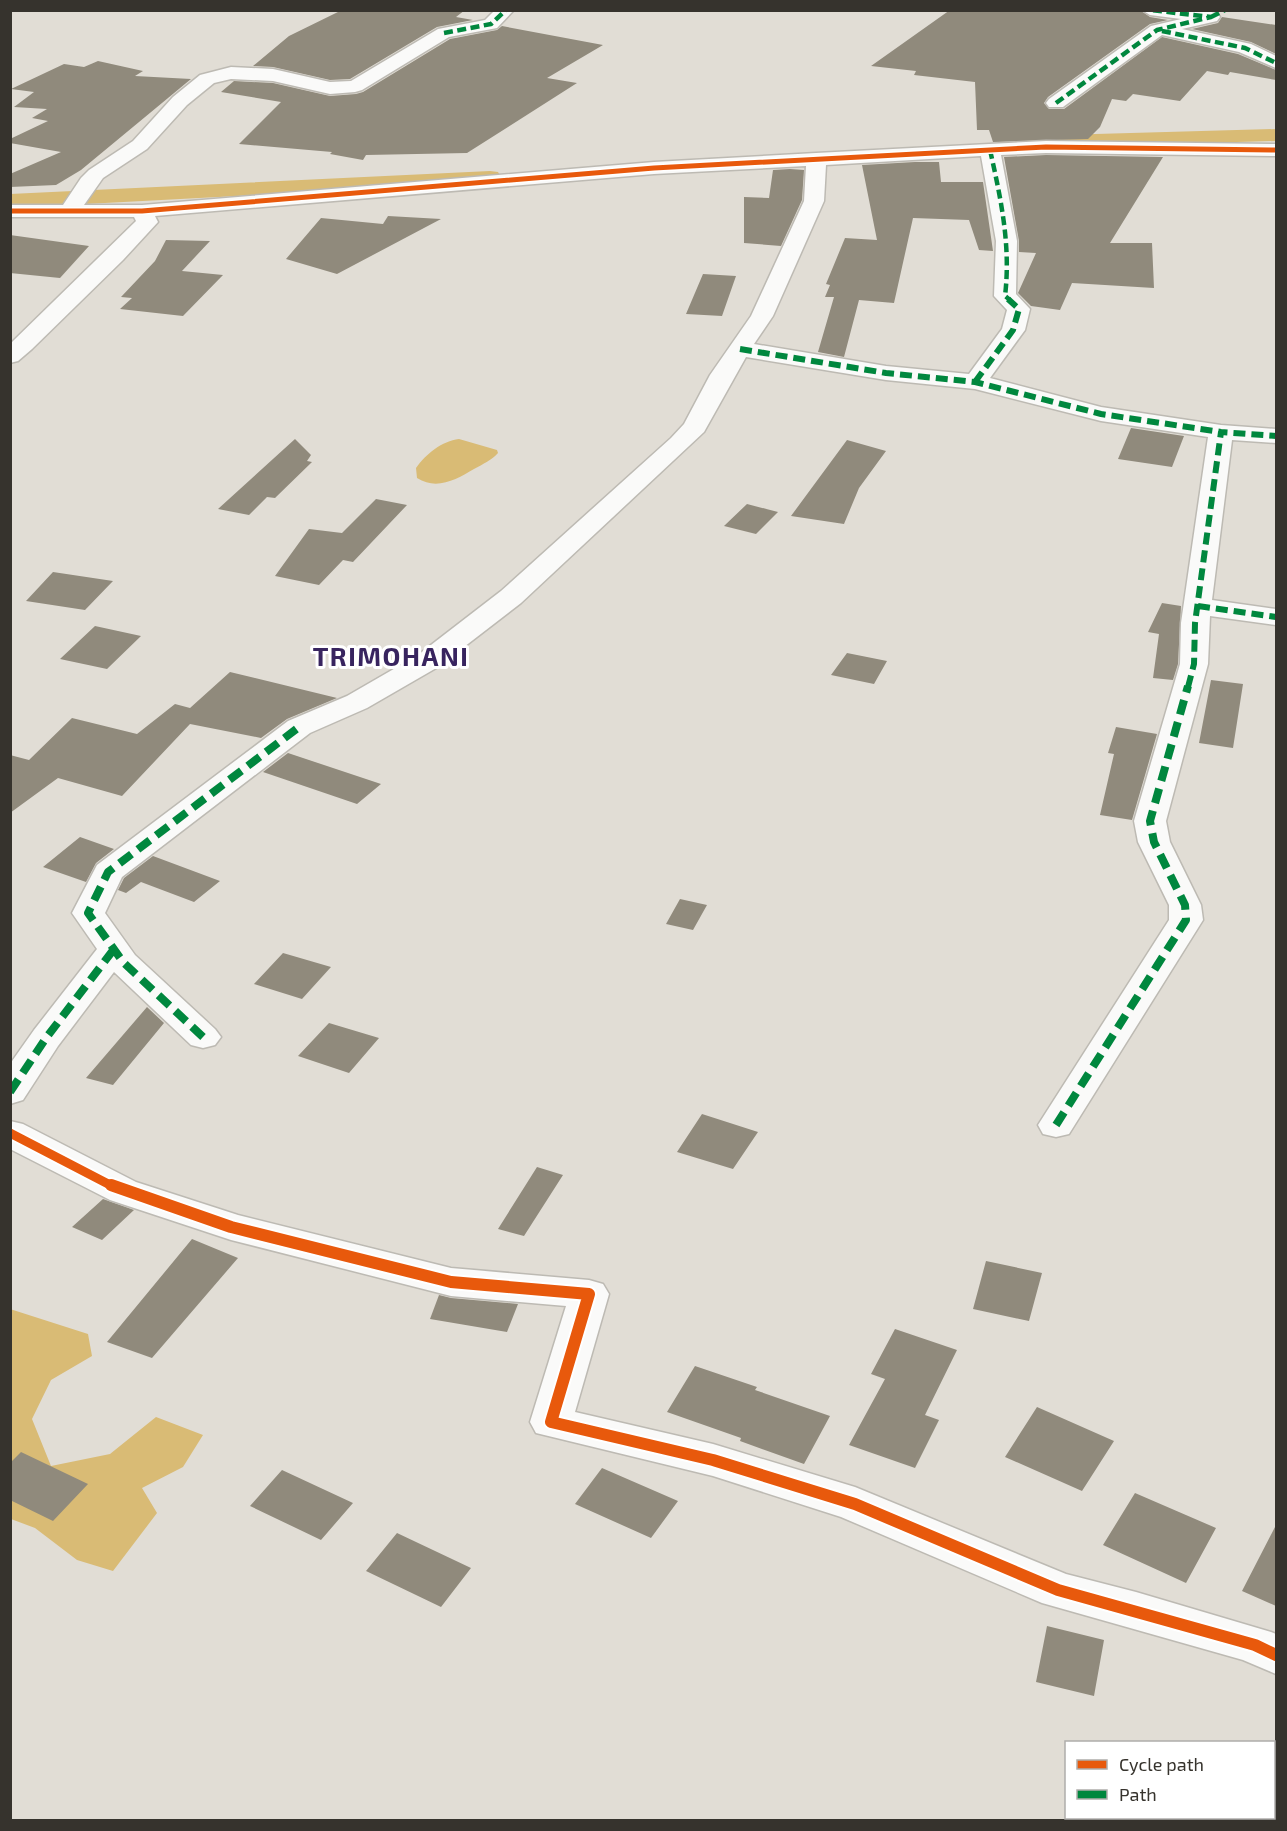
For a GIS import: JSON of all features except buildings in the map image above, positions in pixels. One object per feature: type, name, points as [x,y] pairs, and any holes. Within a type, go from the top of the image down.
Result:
[{"type":"street","points":[[72,209],[88,182],[96,174],[140,145],[180,101],[207,79],[231,73],[273,75],[330,88],[355,86],[444,33],[491,24],[506,10]]},
{"type":"street","points":[[1150,10],[1218,14]]},
{"type":"street","points":[[1056,103],[1157,30],[1218,14]]},
{"type":"street","points":[[1157,30],[1245,48],[1276,63]]},
{"type":"street","points":[[10,211],[72,209],[142,211],[654,168],[1046,147],[1276,150]]},
{"type":"street","points":[[975,382],[1014,330],[1019,309],[1005,296],[1008,277],[1004,214],[990,150]]},
{"type":"street","points":[[203,1036],[123,962],[88,913],[108,872],[299,727],[357,702],[428,661],[511,597],[680,443],[695,427],[722,375],[762,316],[814,201],[816,159]]},
{"type":"street","points":[[10,356],[29,341],[129,242],[147,222],[142,211]]},
{"type":"street","points":[[740,349],[886,373],[975,382],[1101,414],[1221,432],[1276,435]]},
{"type":"street","points":[[1056,1125],[1186,920],[1185,905],[1154,843],[1150,821],[1194,664],[1195,623],[1221,432]]},
{"type":"street","points":[[1198,606],[1276,617]]},
{"type":"street","points":[[10,1092],[46,1038],[114,949]]},
{"type":"street","points":[[10,1133],[123,1191],[231,1227],[451,1282],[589,1294],[551,1422],[713,1460],[855,1504],[1058,1590],[1158,1616],[1255,1645],[1276,1655]]},
{"type":"shaded area","points":[[459,439],[497,450],[498,453],[484,464],[447,482],[439,484],[424,482],[417,478],[416,468],[430,453],[447,442]]},
{"type":"shaded area","points":[[10,1309],[88,1334],[92,1356],[51,1380],[32,1419],[51,1466],[110,1454],[156,1417],[203,1435],[183,1467],[142,1488],[157,1513],[113,1571],[77,1560],[35,1528],[11,1519]]},
{"type":"waterway","points":[[1025,142],[1276,135]]},
{"type":"waterway","points":[[10,201],[490,177]]},
{"type":"marked path","points":[[444,33],[491,24],[506,10]]},
{"type":"marked path","points":[[1056,103],[1157,30],[1211,17],[1150,10]]},
{"type":"marked path","points":[[1211,17],[1225,10]]},
{"type":"marked path","points":[[1162,31],[1245,48],[1276,63]]},
{"type":"marked path","points":[[975,382],[1013,330],[1019,309],[1005,296],[1007,241],[1002,204],[990,150]]},
{"type":"marked path","points":[[740,349],[886,373],[975,382],[1101,414],[1221,432]]},
{"type":"marked path","points":[[1056,1125],[1186,920],[1185,905],[1154,842],[1150,821],[1194,664],[1195,623],[1221,432],[1276,436]]},
{"type":"marked path","points":[[1198,606],[1276,617]]},
{"type":"marked path","points":[[203,1037],[123,962],[88,913],[108,872],[299,727]]},
{"type":"marked path","points":[[10,1092],[46,1038],[114,949]]},
{"type":"cycle path","points":[[10,211],[142,211],[654,168],[1046,147],[1276,150]]},
{"type":"cycle path","points":[[10,1133],[123,1191],[231,1227],[451,1282],[589,1294],[551,1422],[713,1460],[855,1504],[1058,1590],[1255,1645],[1276,1655]]},
{"type":"district","name":"TRIMOHANI","points":[[391,655]]}]
